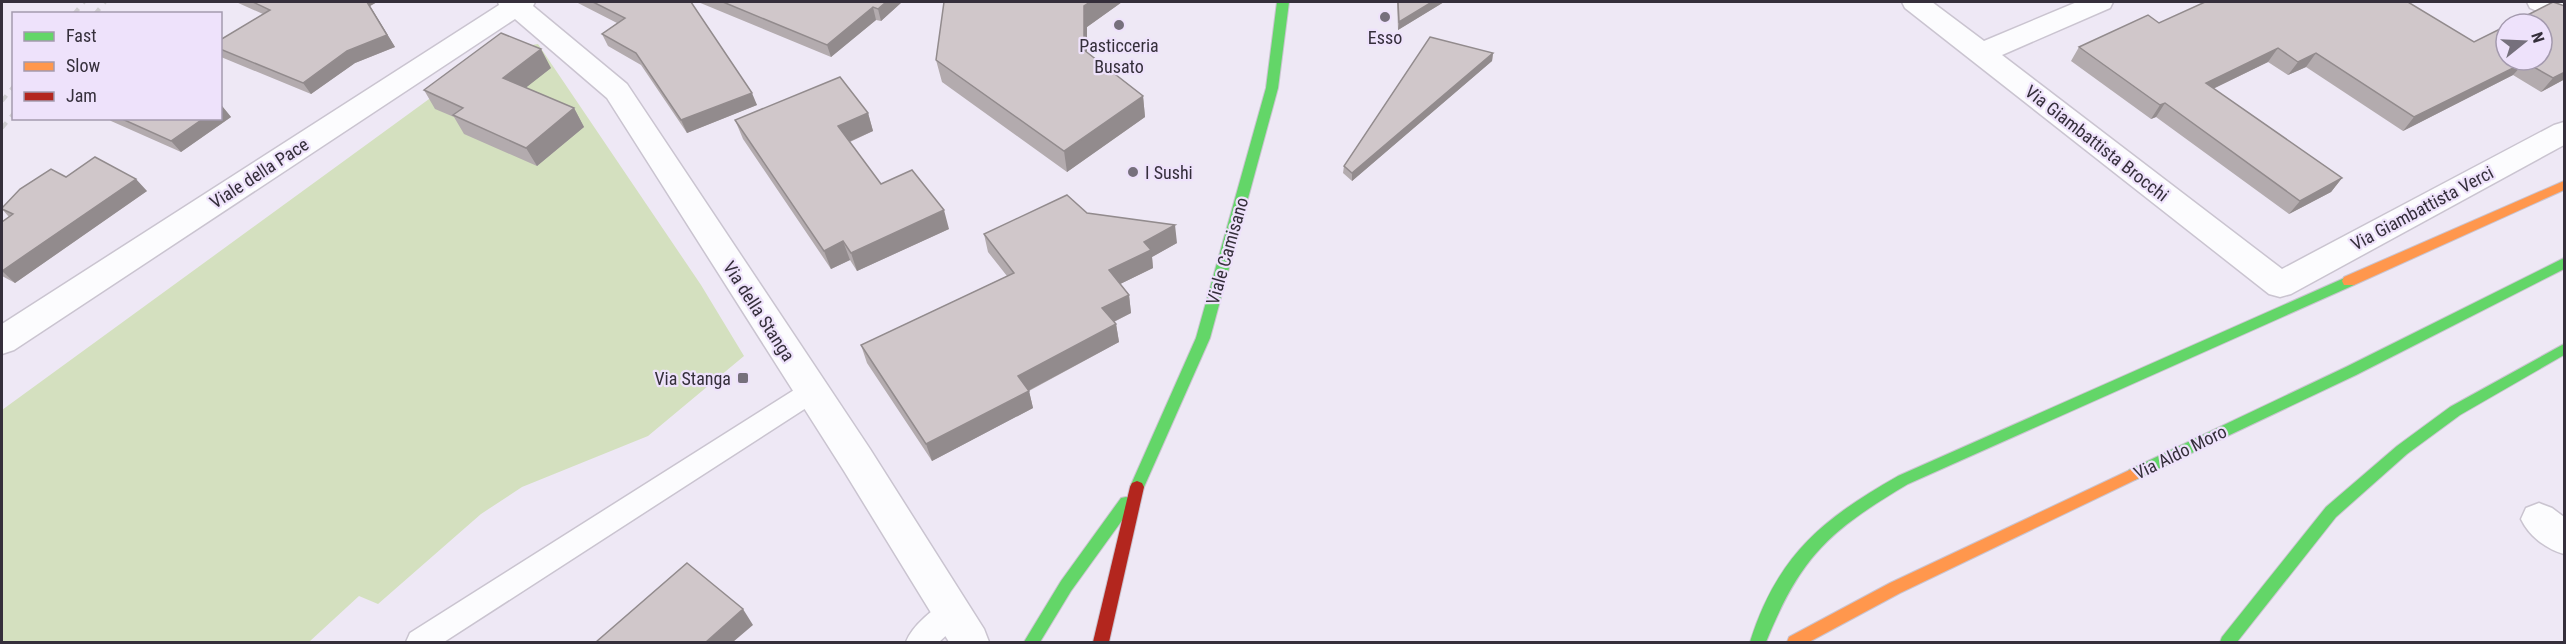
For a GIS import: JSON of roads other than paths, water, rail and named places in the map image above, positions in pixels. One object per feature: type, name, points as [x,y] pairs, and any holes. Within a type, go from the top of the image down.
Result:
[{"type":"main road","name":"Viale Camisano","points":[[1101,642],[1136,489],[1203,338],[1272,88],[1283,2]]},
{"type":"main road","points":[[1758,642],[1770,607],[1788,571],[1809,544],[1831,524],[1869,498],[1914,475],[2565,184]]},
{"type":"main road","name":"Via Aldo Moro","points":[[1795,642],[1895,588],[2351,371],[2565,263]]},
{"type":"main road","points":[[2228,642],[2331,512],[2402,450],[2455,411],[2565,349]]},
{"type":"main road","name":"Viale Camisano","points":[[1032,642],[1066,586],[1136,489]]},
{"type":"street","name":"Via Giambattista Brocchi","points":[[1915,2],[2280,285]]},
{"type":"street","points":[[1982,53],[2100,2]]},
{"type":"street","points":[[2540,2],[2565,14]]},
{"type":"street","name":"Viale della Pace","points":[[2,341],[517,3]]},
{"type":"street","name":"Via della Stanga","points":[[517,3],[617,91],[857,460],[970,642]]},
{"type":"street","name":"Via Giambattista Verci","points":[[2280,285],[2565,132]]},
{"type":"lane","points":[[420,642],[811,392]]},
{"type":"lane","points":[[920,642],[952,612]]},
{"type":"railway","points":[[76,12],[84,2]]},
{"type":"railway","points":[[97,12],[105,2]]},
{"type":"railway","points":[[2,101],[12,88]]},
{"type":"railway","points":[[2,128],[12,116]]},
{"type":"place","name":"Esso","points":[[1385,17]]},
{"type":"place","name":"Pasticceria Busato","points":[[1119,25]]},
{"type":"place","name":"I Sushi","points":[[1133,172]]},
{"type":"place","name":"Via Stanga","points":[[743,378]]}]
